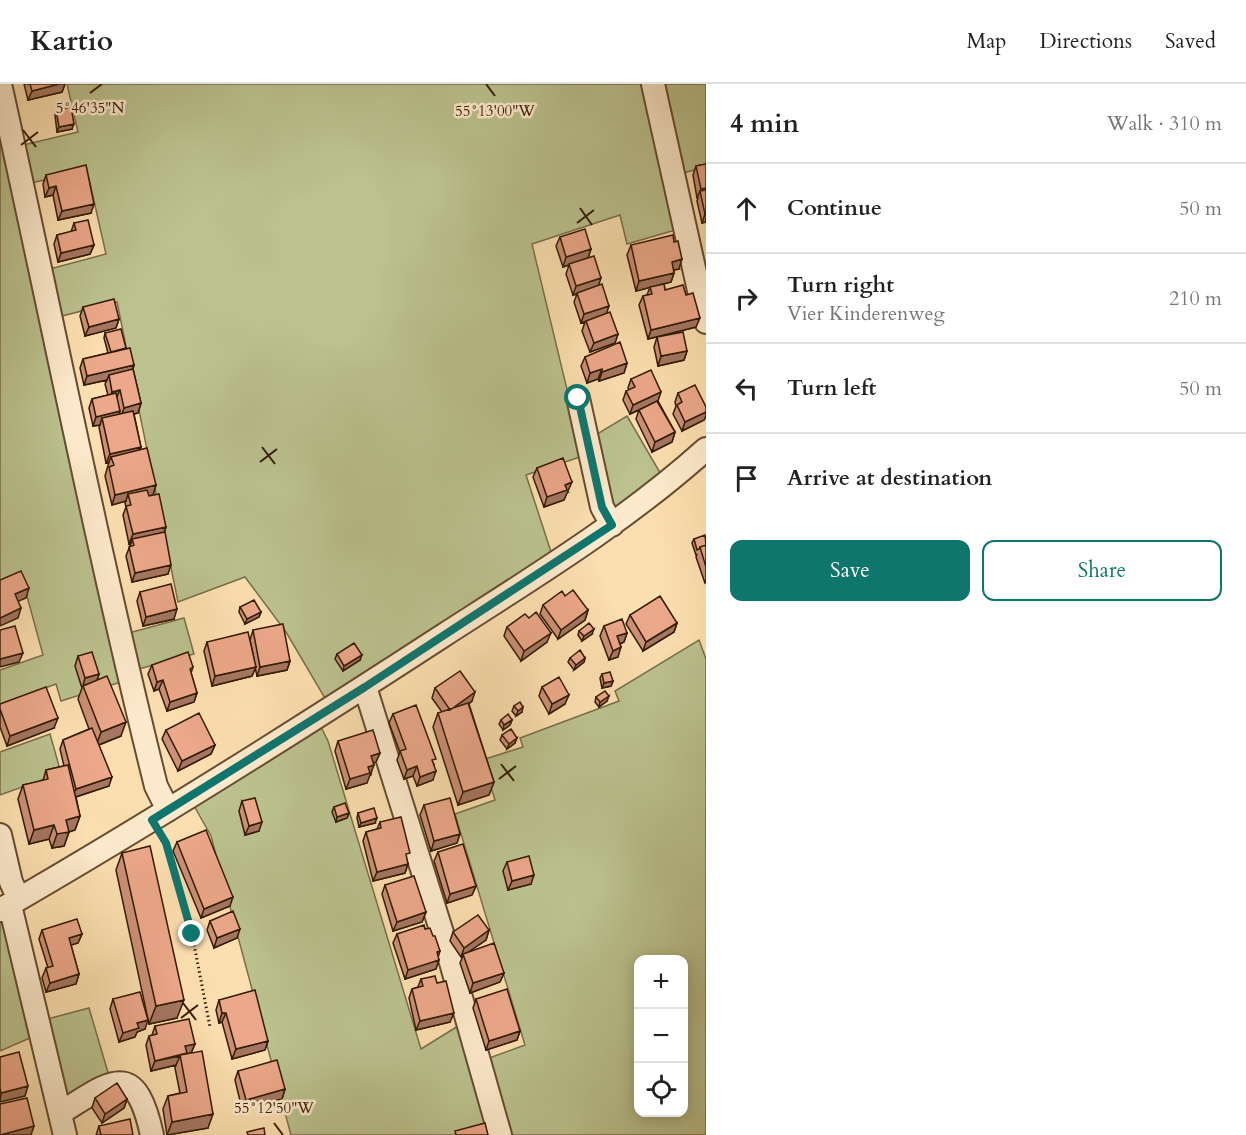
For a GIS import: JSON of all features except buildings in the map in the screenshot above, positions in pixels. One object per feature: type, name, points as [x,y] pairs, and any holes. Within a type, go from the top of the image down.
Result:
[{"type":"street","points":[[0,84],[59,350],[109,597],[156,786],[160,815]]},
{"type":"street","points":[[653,84],[706,322]]},
{"type":"street","points":[[578,398],[602,507],[612,525]]},
{"type":"street","points":[[10,904],[160,815],[365,687],[612,525],[706,449]]},
{"type":"street","points":[[365,687],[448,952],[500,1135]]},
{"type":"street","points":[[0,835],[11,882],[10,904],[65,1135]]},
{"type":"street","points":[[60,1113],[109,1083],[122,1083],[135,1090],[143,1103],[152,1135]]},
{"type":"path","points":[[160,815],[192,934],[210,1027]]},
{"type":"green space","points":[[67,84],[648,84],[679,229],[627,244],[620,215],[532,244],[583,456],[526,475],[552,555],[326,700],[286,632],[245,577],[178,602],[117,302],[58,317],[46,270],[106,254],[87,170],[27,184],[19,146],[78,132]]},
{"type":"green space","points":[[658,84],[706,84],[706,167],[679,174]]},
{"type":"green space","points":[[0,113],[124,681],[61,701],[56,684],[0,704],[0,670],[43,655],[21,574],[0,584]]},
{"type":"green space","points":[[627,416],[662,476],[612,512],[592,437]]},
{"type":"green space","points":[[184,618],[194,654],[135,670],[125,634]]},
{"type":"green space","points":[[699,640],[706,659],[706,1135],[503,1135],[481,1061],[525,1045],[455,814],[495,800],[482,760],[523,747],[520,738],[619,701],[615,691]]},
{"type":"green space","points":[[320,725],[328,741],[421,1049],[458,1026],[490,1124],[455,1135],[291,1135],[211,836],[193,804]]},
{"type":"green space","points":[[50,734],[61,773],[0,795],[0,752]]},
{"type":"green space","points":[[5,915],[30,1038],[0,1051],[0,918]]},
{"type":"green space","points":[[89,1008],[109,1076],[59,1105],[40,1021]]},
{"type":"route","points":[[192,934],[166,843],[152,820],[365,687],[612,525],[602,507],[578,398]]}]
